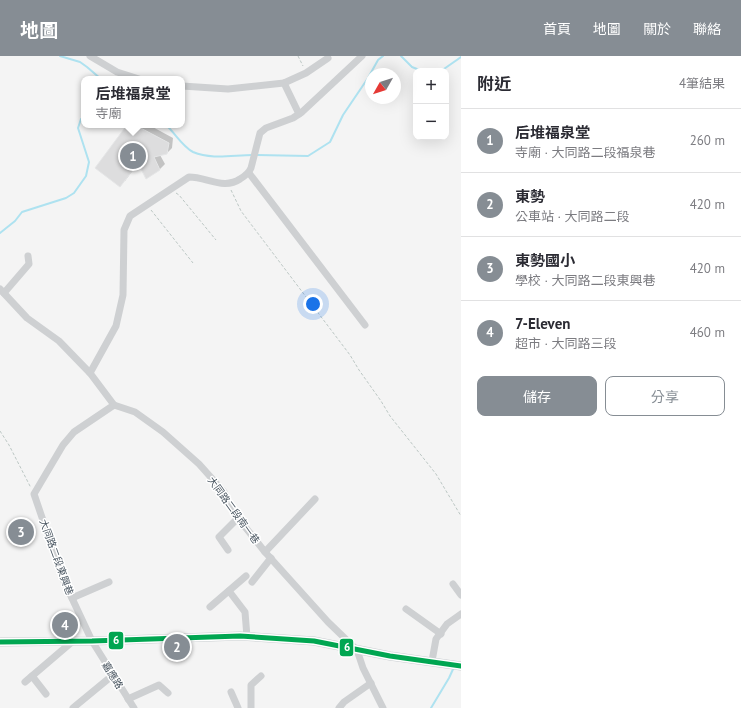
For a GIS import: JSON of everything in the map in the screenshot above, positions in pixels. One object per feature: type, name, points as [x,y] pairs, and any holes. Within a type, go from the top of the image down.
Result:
[{"type":"main road","points":[[0,642],[92,642],[247,636],[314,641],[357,650],[458,665]]},
{"type":"street","points":[[90,56],[117,72],[130,76]]},
{"type":"street","points":[[90,373],[116,326],[123,295],[124,230],[130,216],[148,206],[189,177],[198,177],[227,184],[234,183],[249,173],[260,133],[266,128],[293,118],[299,114],[362,56]]},
{"type":"street","points":[[185,86],[228,89],[284,83],[306,73],[328,58]]},
{"type":"street","points":[[284,83],[299,114]]},
{"type":"street","points":[[249,173],[365,324]]},
{"type":"street","points":[[28,256],[29,264],[2,291],[27,318],[59,341],[90,373],[114,405],[74,432],[63,445],[34,494]]},
{"type":"street","name":"大同路二段南一巷","points":[[114,405],[135,412],[163,432],[199,464],[224,492],[229,505],[238,518],[268,555],[328,622],[357,650]]},
{"type":"street","name":"大同路二段東興巷","points":[[34,494],[63,579],[92,642]]},
{"type":"street","points":[[210,607],[229,591],[249,579],[315,499]]},
{"type":"street","points":[[228,550],[218,537],[238,518]]},
{"type":"street","points":[[72,598],[109,582]]},
{"type":"street","points":[[453,584],[461,595]]},
{"type":"street","points":[[229,591],[245,612],[247,636]]},
{"type":"street","points":[[406,609],[441,634]]},
{"type":"street","points":[[432,661],[436,639],[448,624],[461,614]]},
{"type":"street","points":[[25,682],[73,641]]},
{"type":"street","name":"嘉應路","points":[[92,642],[131,705]]},
{"type":"street","points":[[357,650],[363,668],[383,708]]},
{"type":"street","points":[[73,708],[113,675]]},
{"type":"street","points":[[32,676],[46,694]]},
{"type":"street","points":[[251,708],[251,685],[261,676]]},
{"type":"street","points":[[339,708],[344,702],[371,684]]},
{"type":"street","points":[[131,705],[159,685],[168,693]]},
{"type":"street","points":[[231,692],[238,708]]},
{"type":"path","points":[[298,56],[306,73]]},
{"type":"path","points":[[227,184],[236,197],[241,211],[350,355],[390,416],[436,474],[461,516]]},
{"type":"path","points":[[170,190],[180,195],[216,240]]},
{"type":"path","points":[[148,206],[193,263]]},
{"type":"path","points":[[0,431],[12,450],[34,494]]},
{"type":"building","points":[[125,128],[141,128],[169,143],[167,154],[154,157],[160,170],[146,179],[138,163],[120,187],[95,168]]},
{"type":"waterway","points":[[60,56],[80,62],[98,76]]},
{"type":"waterway","points":[[257,155],[308,156],[330,142],[343,115],[368,78],[378,60],[383,56]]},
{"type":"waterway","points":[[401,56],[414,68]]},
{"type":"waterway","points":[[445,68],[461,57]]},
{"type":"waterway","points":[[0,233],[15,221],[22,212],[66,198],[74,193],[86,176],[89,162],[78,128],[81,119]]},
{"type":"waterway","points":[[169,128],[185,146],[193,152],[208,156],[253,155]]},
{"type":"waterway","points":[[431,708],[454,667]]},
{"type":"transit line","name":"6","points":[[0,642],[92,641],[240,636],[314,641],[390,656],[461,666]]},
{"type":"place","name":"后堆福泉堂","points":[[133,156]]},
{"type":"place","name":"東勢國小","points":[[21,532]]},
{"type":"place","name":"7-Eleven","points":[[65,625]]},
{"type":"place","name":"東勢","points":[[177,647]]}]
